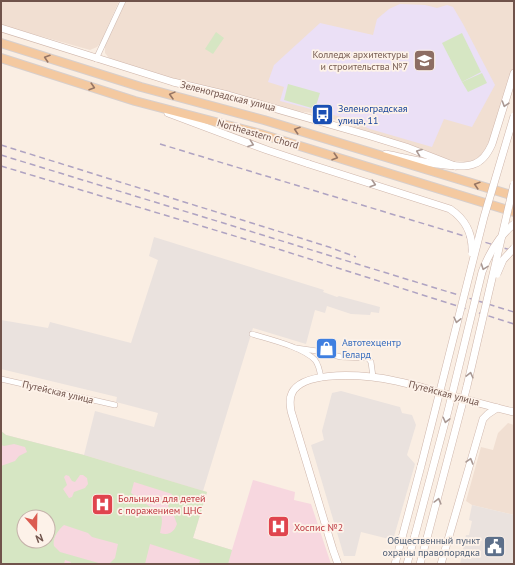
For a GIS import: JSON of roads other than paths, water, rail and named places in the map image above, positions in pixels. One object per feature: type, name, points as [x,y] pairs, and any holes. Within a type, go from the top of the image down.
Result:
[{"type":"main road","name":"Зеленоградская улица","points":[[1,28],[172,82],[228,95],[354,131],[406,147],[455,166]]},
{"type":"main road","name":"Northeastern Chord","points":[[1,43],[141,87],[264,120],[514,196]]},
{"type":"main road","name":"Northeastern Chord","points":[[1,58],[136,101],[261,134],[514,212]]},
{"type":"main road","points":[[334,142],[385,154],[455,166],[473,165],[482,160],[490,150],[514,72]]},
{"type":"main road","points":[[136,101],[267,150],[450,209],[461,218],[470,234],[472,246],[468,282]]},
{"type":"main road","points":[[395,564],[435,414],[485,210],[514,116]]},
{"type":"main road","points":[[420,564],[457,426],[514,184]]},
{"type":"main road","points":[[407,564],[448,411],[482,272],[490,252],[496,243],[514,224]]},
{"type":"main road","points":[[489,294],[500,266],[507,254],[514,248]]},
{"type":"main road","name":"Путейская улица","points":[[337,564],[290,403],[292,392],[300,385],[306,381],[339,375],[373,377],[403,383],[514,412]]},
{"type":"main road","points":[[441,564],[483,419],[497,408]]},
{"type":"main road","points":[[390,564],[403,532]]},
{"type":"street","points":[[96,59],[123,1]]},
{"type":"street","points":[[252,334],[296,348],[341,357],[368,358],[371,362],[373,377]]},
{"type":"street","points":[[296,348],[316,360],[321,378]]},
{"type":"street","name":"Путейская улица","points":[[1,379],[115,404]]},
{"type":"railway","points":[[160,144],[514,251]]},
{"type":"railway","points":[[1,145],[329,247],[356,257]]},
{"type":"railway","points":[[1,155],[514,312]]},
{"type":"railway","points":[[1,166],[278,249],[514,324]]},
{"type":"place","name":"Колледж архитектуры и строительства №7","points":[[424,60]]},
{"type":"place","name":"Зеленоградская улица, 11","points":[[322,114]]},
{"type":"place","name":"Автотехцентр Гелард","points":[[327,348]]},
{"type":"place","name":"Больница для детей с поражением ЦНС","points":[[102,504]]},
{"type":"place","name":"Хоспис №2","points":[[279,527]]},
{"type":"place","name":"Общественный пункт охраны правопорядка","points":[[495,546]]}]
